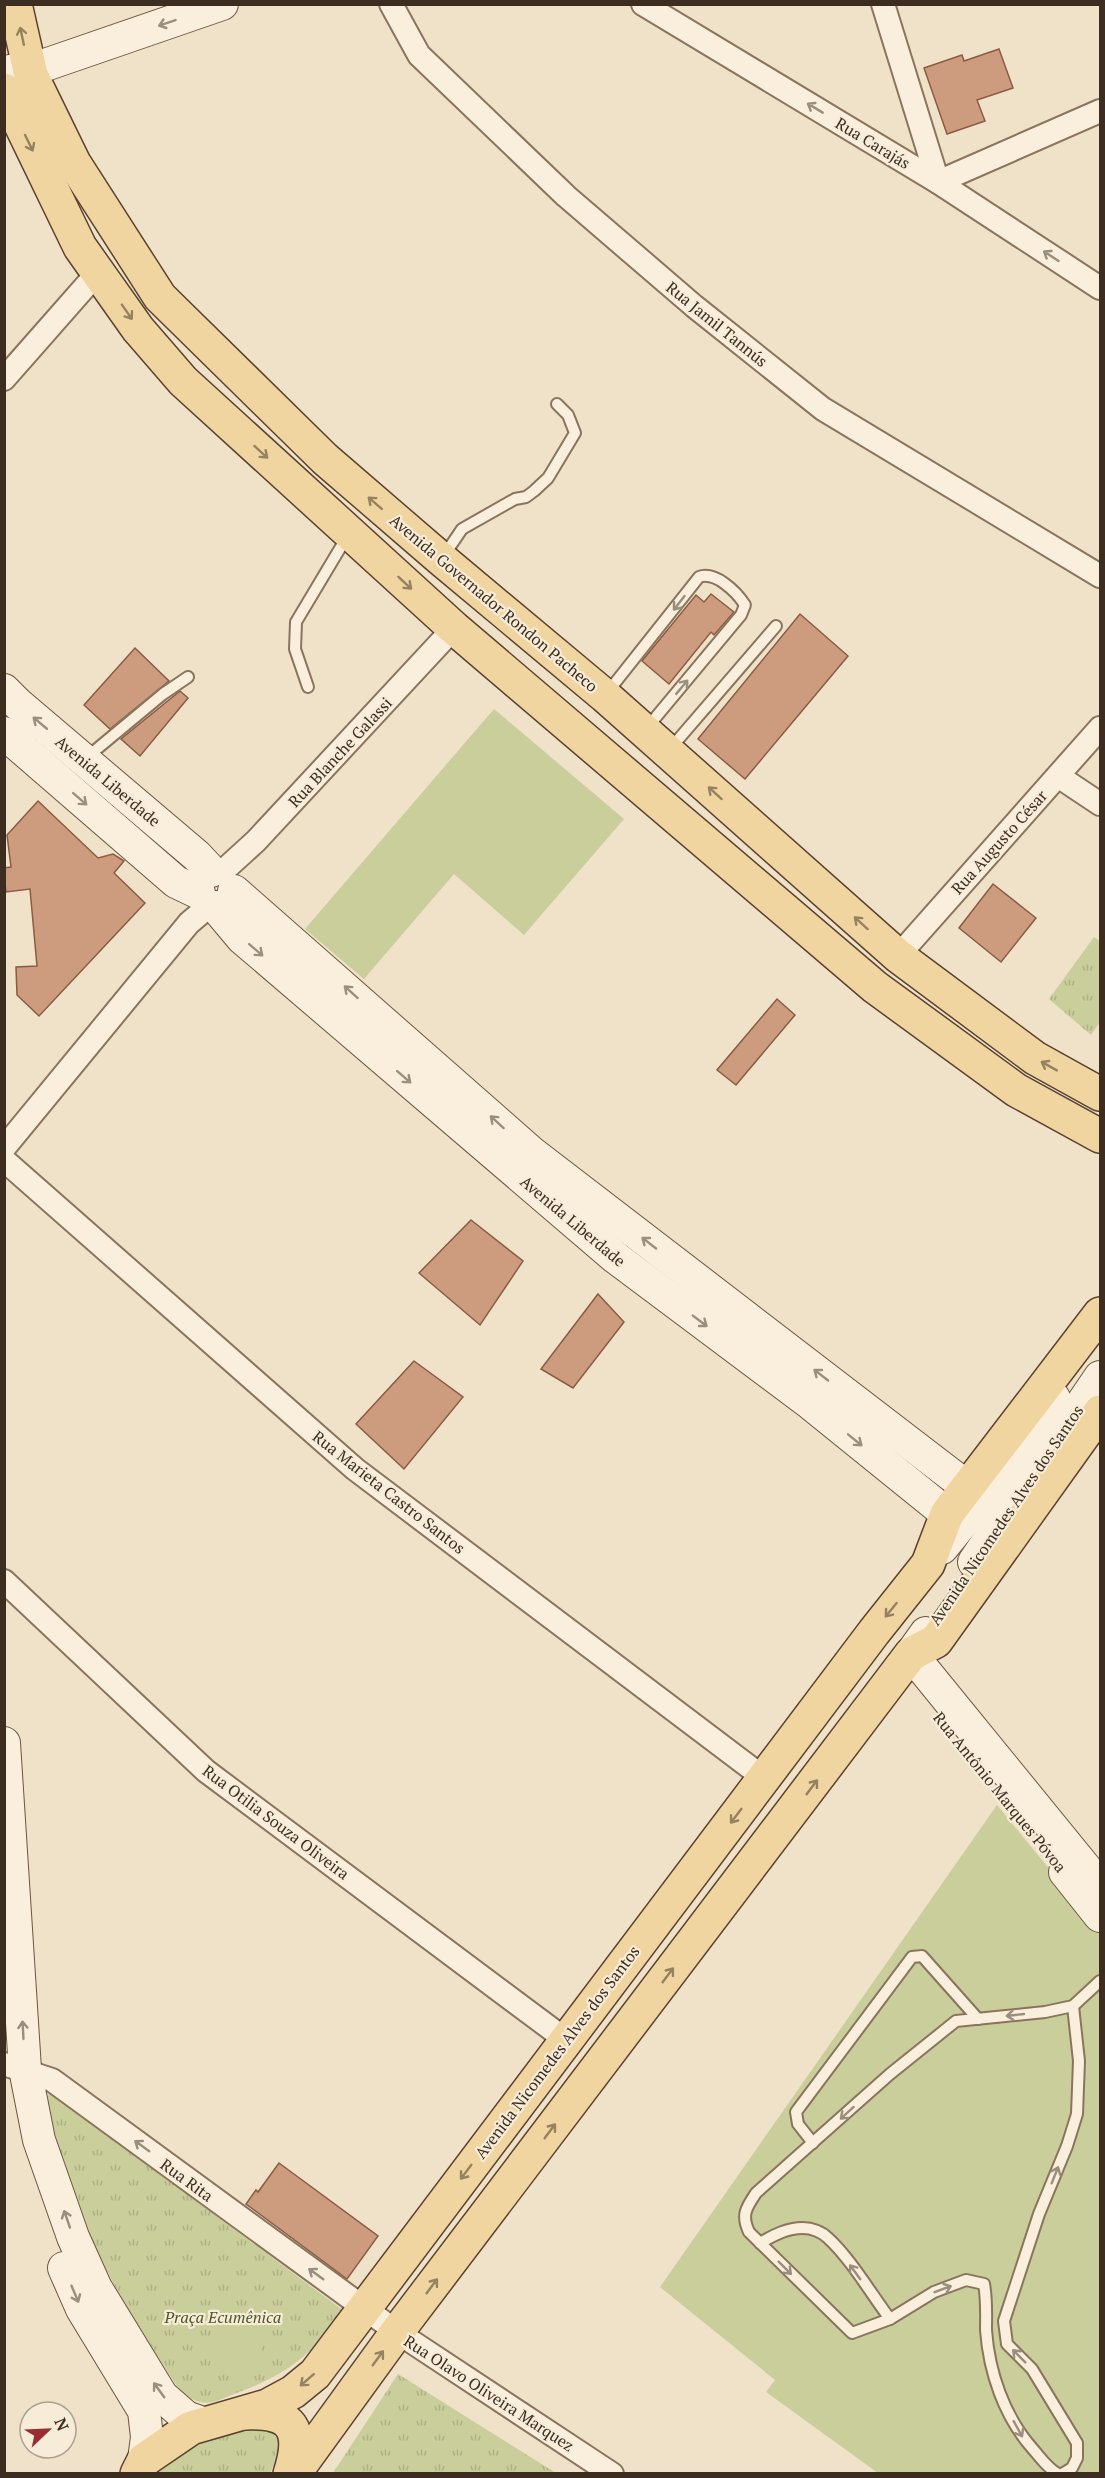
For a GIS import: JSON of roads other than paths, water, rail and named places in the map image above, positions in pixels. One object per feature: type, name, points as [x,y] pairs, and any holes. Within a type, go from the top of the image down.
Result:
[{"type":"main road","name":"Avenida Governador Rondon Pacheco","points":[[15,4],[15,79],[80,247],[138,329],[183,381],[454,628],[875,987],[1016,1090],[1101,1136]]},
{"type":"main road","points":[[15,79],[45,65],[209,6]]},
{"type":"main road","name":"Avenida Governador Rondon Pacheco","points":[[15,79],[74,163],[160,297],[325,459],[605,696],[898,956],[1035,1058],[1101,1094]]},
{"type":"main road","name":"Avenida Liberdade","points":[[4,690],[197,856],[213,894],[242,938],[616,1258],[812,1404],[947,1514]]},
{"type":"main road","name":"Avenida Liberdade","points":[[8,743],[176,882],[213,894],[532,1153],[967,1487]]},
{"type":"main road","points":[[669,1298],[688,1273]]},
{"type":"main road","name":"Avenida Nicomedes Alves dos Santos","points":[[928,1564],[947,1514],[1101,1314]]},
{"type":"main road","name":"Avenida Nicomedes Alves dos Santos","points":[[292,2474],[397,2332],[906,1662],[936,1641],[1088,1392],[1101,1335]]},
{"type":"main road","name":"Avenida Nicomedes Alves dos Santos","points":[[141,2467],[191,2428],[267,2406],[293,2392],[315,2374],[874,1632],[990,1489],[1088,1392]]},
{"type":"main road","name":"Rua Antônio Marques Póvoa","points":[[906,1662],[1101,1886]]},
{"type":"main road","name":"Rua Antônio Marques Póvoa","points":[[906,1662],[1101,1916]]},
{"type":"main road","points":[[4,1743],[11,2071],[28,2167],[47,2230],[82,2309],[144,2411],[147,2437],[141,2467]]},
{"type":"main road","points":[[11,2071],[39,2140],[73,2237],[96,2288],[162,2396],[186,2417],[205,2424]]},
{"type":"main road","points":[[241,2414],[261,2412],[282,2417],[290,2425],[297,2442],[292,2474]]},
{"type":"street","name":"Rua Jamil Tannús","points":[[391,4],[419,55],[566,196],[694,306],[823,409],[1101,576]]},
{"type":"street","name":"Rua Carajás","points":[[643,4],[938,182],[1101,288]]},
{"type":"street","points":[[883,4],[938,182],[1101,111]]},
{"type":"street","points":[[4,379],[99,271]]},
{"type":"street","name":"Rua Blanche Galassi","points":[[213,894],[256,841],[454,628]]},
{"type":"street","name":"Rua Augusto César","points":[[898,956],[1101,728]]},
{"type":"street","points":[[1058,776],[1101,804]]},
{"type":"street","points":[[5,1148],[213,894]]},
{"type":"street","name":"Rua Marieta Castro Santos","points":[[5,1148],[355,1469],[764,1778]]},
{"type":"street","name":"Rua Otilia Souza Oliveira","points":[[4,1581],[206,1771],[566,2040]]},
{"type":"street","name":"Rua Rita","points":[[11,2071],[52,2080],[397,2332]]},
{"type":"street","name":"Rua Olavo Oliveira Marquez","points":[[397,2332],[612,2474]]},
{"type":"lane","points":[[441,559],[462,529],[515,499],[526,497],[548,478],[575,433],[568,415],[557,404]]},
{"type":"lane","points":[[309,687],[295,649],[296,622],[325,575],[332,557],[350,532]]},
{"type":"lane","points":[[605,696],[699,577],[707,574],[713,576],[741,598],[745,605],[741,615],[656,741]]},
{"type":"lane","points":[[656,741],[776,626]]},
{"type":"lane","points":[[83,760],[163,694],[188,677]]},
{"type":"lane","points":[[813,2143],[798,2124],[796,2112],[912,1957],[922,1956],[978,2019]]},
{"type":"lane","points":[[1073,2006],[1079,2061],[1077,2114],[1004,2321],[1006,2344],[1032,2369],[1077,2443],[1077,2458],[1072,2468],[1060,2474],[1051,2470],[1024,2440],[998,2392],[986,2330],[988,2304],[984,2284],[966,2280],[934,2292],[890,2319],[852,2333],[749,2232],[743,2219],[744,2211],[756,2193],[890,2074],[956,2021],[1045,2012],[1073,2006],[1101,1981]]},
{"type":"lane","points":[[760,2243],[786,2231],[804,2228],[817,2230],[829,2238],[890,2319]]},
{"type":"park label","name":"Praça Ecumênica","points":[[223,2317]]}]
